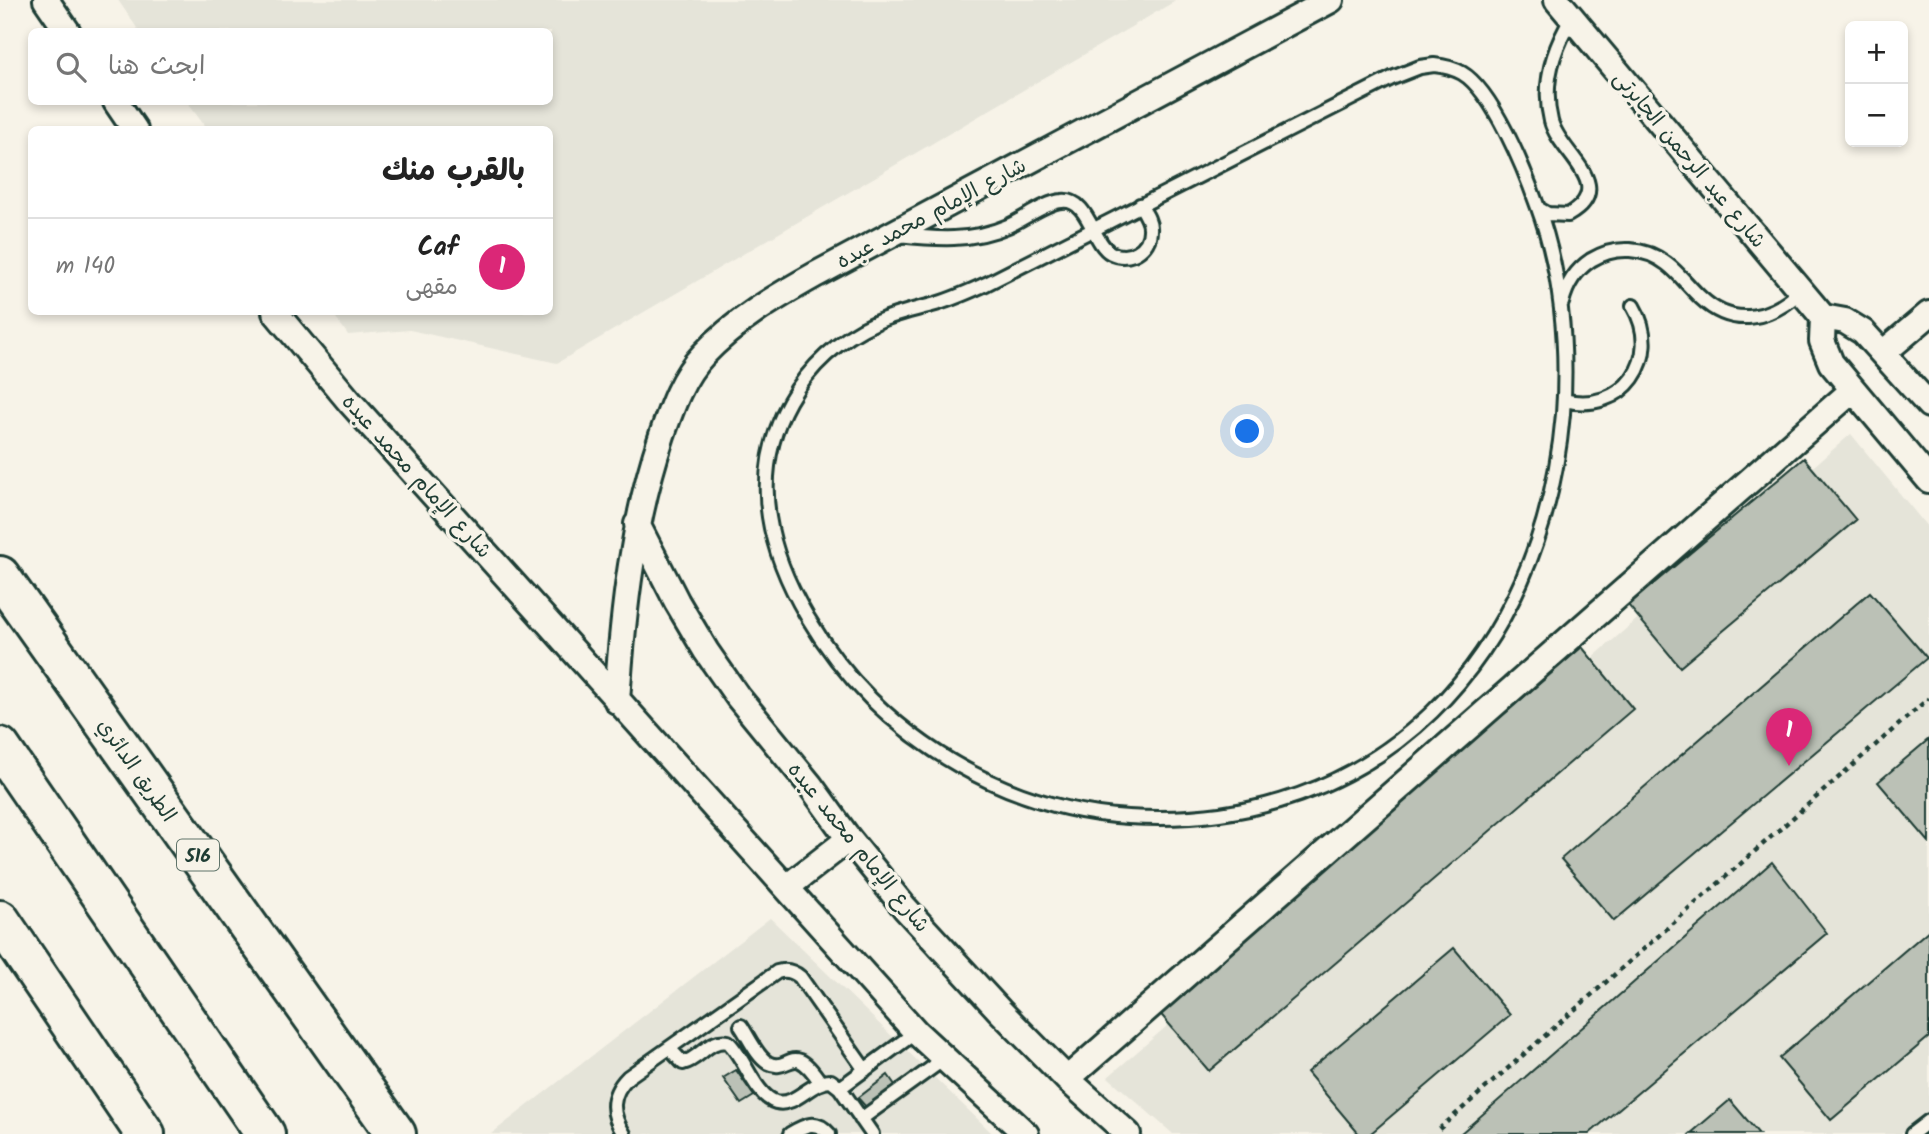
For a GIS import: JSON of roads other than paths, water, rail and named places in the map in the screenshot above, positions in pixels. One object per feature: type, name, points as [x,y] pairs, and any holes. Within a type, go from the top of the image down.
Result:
[{"type":"highway","name":"الطريق الدائري","points":[[0,576],[396,1134]]},
{"type":"highway","points":[[0,747],[265,1134]]},
{"type":"highway","points":[[0,920],[145,1134]]},
{"type":"street","points":[[46,0],[65,28]]},
{"type":"street","name":"شارع الإمام محمد عبده","points":[[617,701],[621,638],[637,524],[656,453],[676,394],[701,356],[735,324],[774,298],[1331,0]]},
{"type":"street","name":"شارع عبد الرحمن الجابرتى","points":[[1564,9],[1823,317]]},
{"type":"street","points":[[118,105],[132,126]]},
{"type":"street","points":[[1883,354],[1929,314]]},
{"type":"street","name":"شارع الإمام محمد عبده","points":[[278,315],[350,402],[916,1032],[1026,1134]]},
{"type":"street","points":[[1929,405],[1855,325],[1823,317],[1822,341],[1830,363],[1929,480]]},
{"type":"street","points":[[1067,1079],[1853,390]]},
{"type":"street","name":"شارع الإمام محمد عبده","points":[[637,524],[706,651],[738,698],[810,785],[849,839],[905,908],[1067,1079],[1128,1134]]},
{"type":"street","points":[[787,887],[849,839]]},
{"type":"lane","points":[[1539,209],[1558,216],[1568,215],[1584,202],[1588,193],[1585,173],[1554,131],[1550,111],[1549,79],[1560,40],[1564,9]]},
{"type":"lane","points":[[1420,67],[1448,67],[1474,81],[1514,149],[1539,209],[1561,311],[1564,355],[1560,443],[1544,516],[1520,585],[1487,648],[1449,695],[1416,728],[1356,769],[1291,797],[1222,814],[1151,818],[1115,816],[1046,803],[1012,792],[957,765],[915,738],[887,715],[837,661],[798,598],[771,530],[766,478],[770,452],[787,403],[810,371],[838,344],[860,330],[883,318],[935,304],[986,284],[1392,78],[1420,67]]},
{"type":"lane","points":[[892,234],[936,240],[974,237],[1010,225],[1063,201],[1079,207],[1110,252],[1118,256],[1136,253],[1143,248],[1150,231],[1149,222],[1140,205]]},
{"type":"lane","points":[[1561,311],[1569,283],[1577,271],[1600,255],[1614,251],[1643,251],[1656,257],[1668,264],[1708,304],[1728,314],[1749,317],[1771,313],[1801,290]]},
{"type":"lane","points":[[1564,400],[1576,403],[1602,400],[1624,388],[1633,378],[1639,367],[1644,342],[1639,317],[1633,306]]},
{"type":"lane","points":[[624,1134],[614,1114],[613,1104],[620,1084],[777,972],[790,971],[800,977],[865,1070]]},
{"type":"lane","points":[[741,1026],[764,1061],[776,1065],[789,1060],[799,1060],[808,1065],[820,1082]]},
{"type":"lane","points":[[841,1088],[916,1032]]},
{"type":"lane","points":[[669,1048],[683,1063],[690,1061],[715,1042],[728,1042],[764,1095],[776,1102],[790,1101],[820,1082],[831,1081],[841,1088],[872,1134]]},
{"type":"lane","points":[[861,1119],[944,1059]]},
{"type":"lane","points":[[1912,1134],[1929,1121]]},
{"type":"lane","points":[[790,1134],[810,1124],[821,1126],[829,1134]]},
{"type":"place","name":"Caf","points":[[1789,766]]}]
